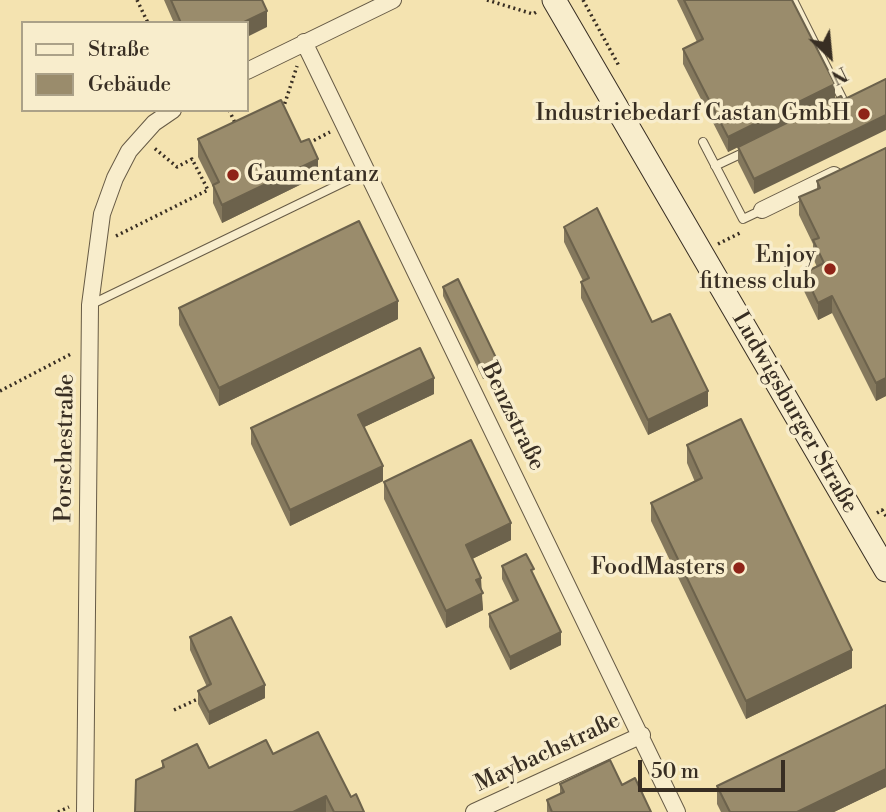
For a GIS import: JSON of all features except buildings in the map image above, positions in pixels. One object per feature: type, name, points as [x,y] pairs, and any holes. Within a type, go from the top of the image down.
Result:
[{"type":"main road","name":"Ludwigsburger Straße","points":[[554,0],[886,570]]},
{"type":"street","points":[[248,70],[393,0]]},
{"type":"street","name":"Benzstraße","points":[[304,42],[677,812]]},
{"type":"street","name":"Porschestraße","points":[[85,812],[90,305],[102,214],[115,178],[129,151],[154,123],[170,112]]},
{"type":"street","points":[[762,210],[849,167]]},
{"type":"street","name":"Maybachstraße","points":[[474,812],[642,735]]},
{"type":"lane","points":[[793,0],[844,102],[833,108]]},
{"type":"lane","points":[[703,142],[743,219],[762,210]]},
{"type":"lane","points":[[715,166],[750,149]]},
{"type":"lane","points":[[90,305],[367,172]]},
{"type":"path","points":[[137,0],[147,21]]},
{"type":"path","points":[[487,0],[533,14],[554,0]]},
{"type":"path","points":[[281,114],[304,42]]},
{"type":"path","points":[[230,112],[236,126]]},
{"type":"path","points":[[307,144],[345,125]]},
{"type":"path","points":[[98,245],[208,190],[192,159],[177,167],[141,137]]},
{"type":"path","points":[[0,391],[90,346]]},
{"type":"path","points":[[877,513],[882,510],[886,516]]},
{"type":"path","points":[[174,710],[204,696]]},
{"type":"place","name":"Industriebedarf Castan GmbH","points":[[864,114]]},
{"type":"place","name":"Gaumentanz","points":[[233,175]]},
{"type":"place","name":"Enjoy fitness club","points":[[830,269]]},
{"type":"place","name":"FoodMasters","points":[[739,568]]}]
